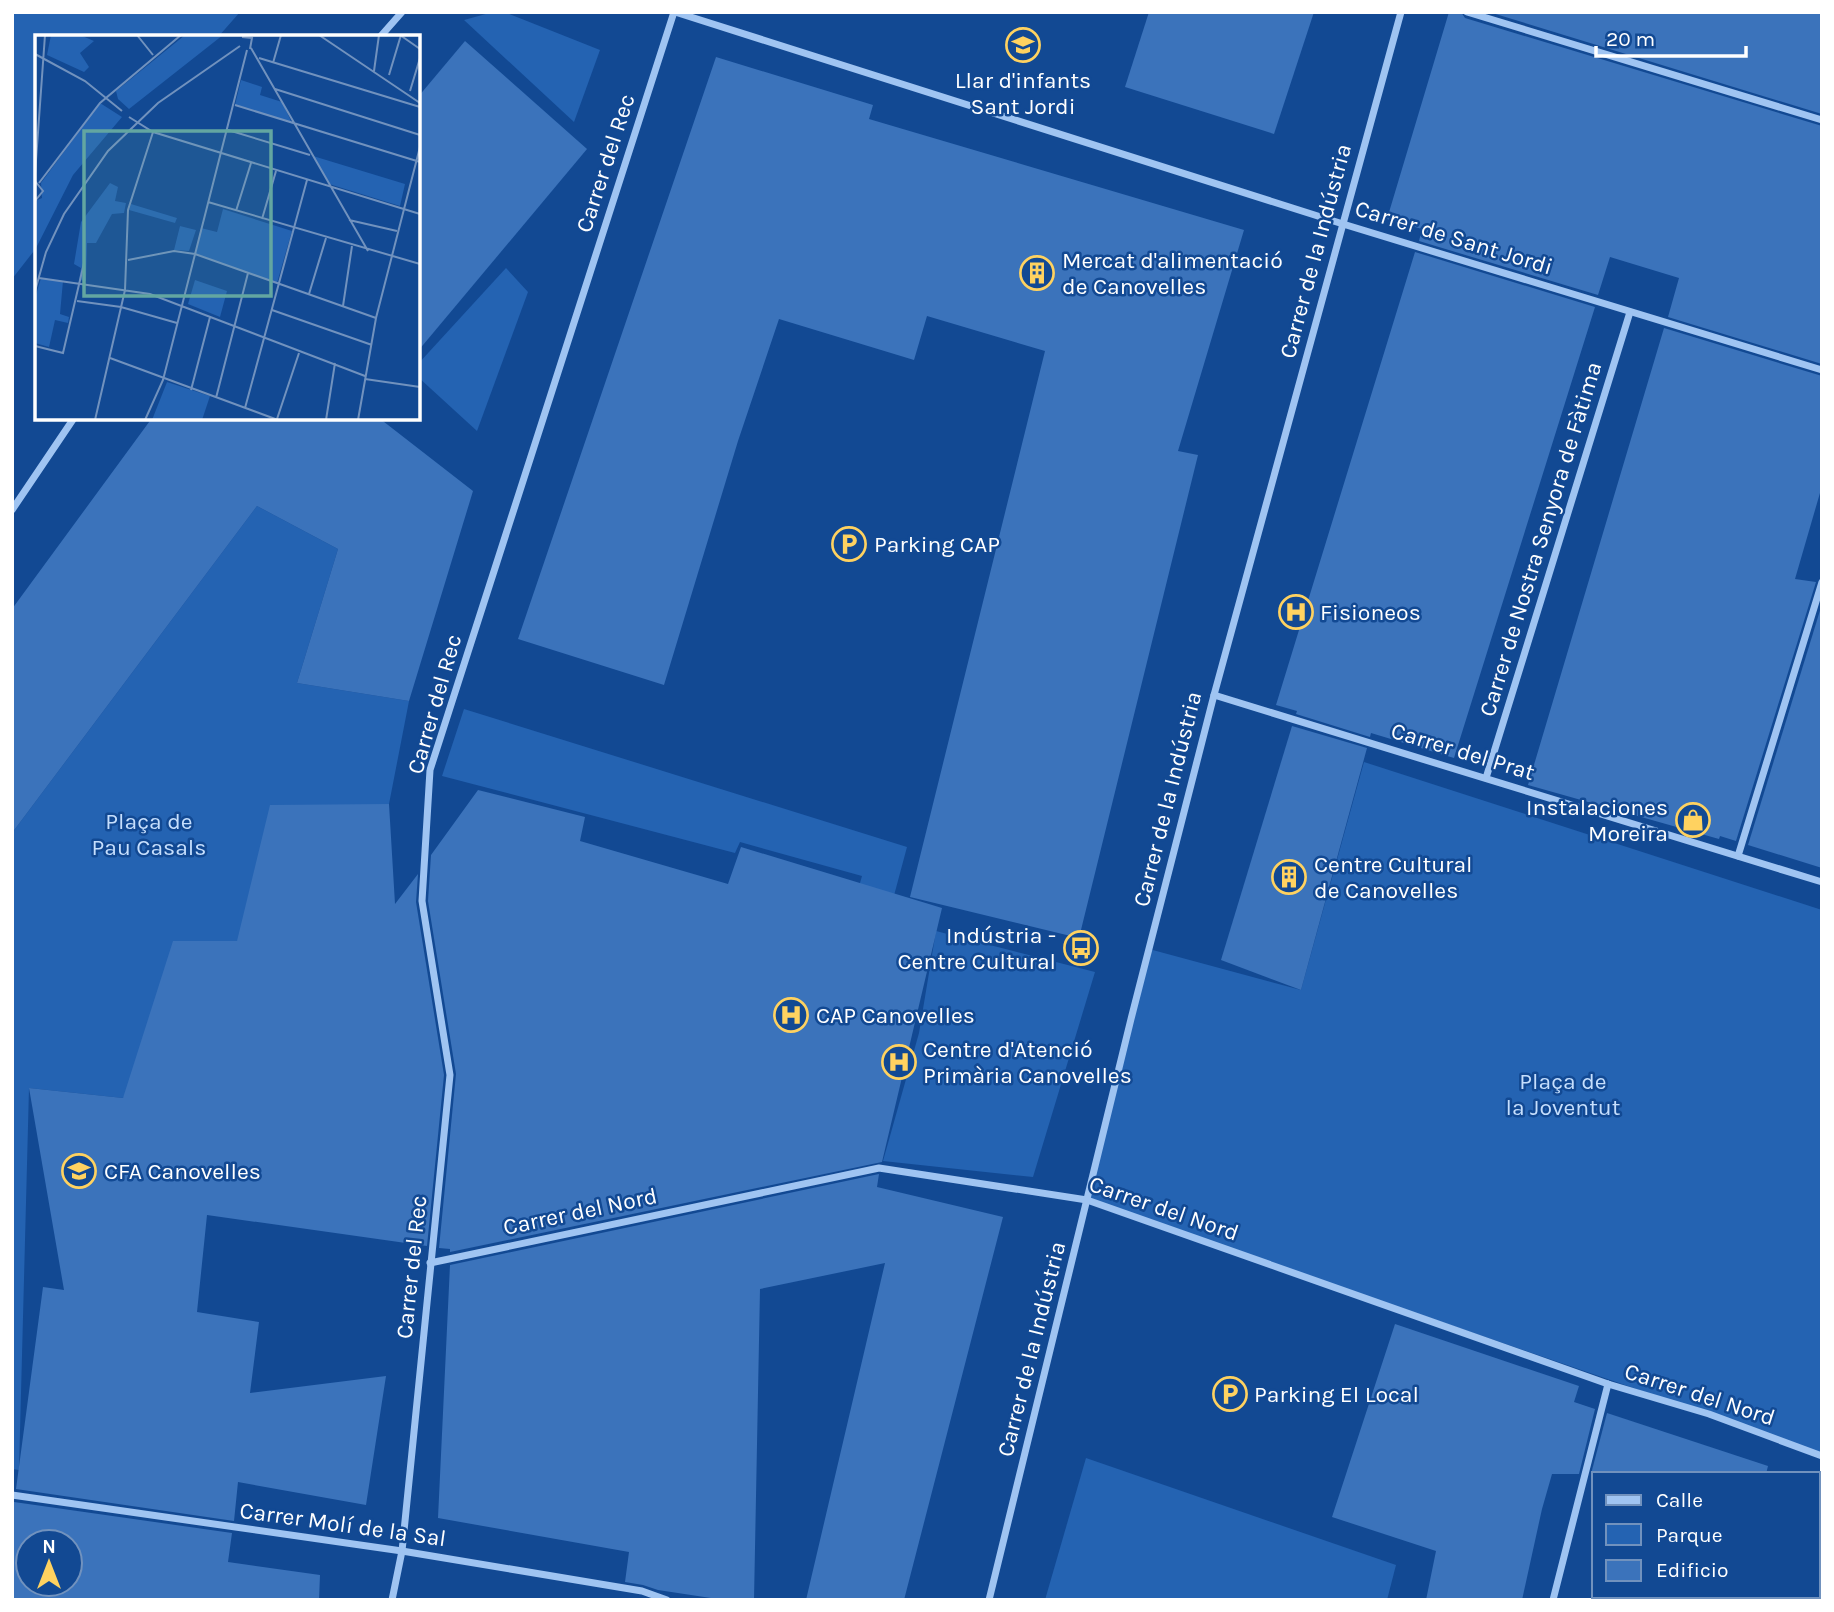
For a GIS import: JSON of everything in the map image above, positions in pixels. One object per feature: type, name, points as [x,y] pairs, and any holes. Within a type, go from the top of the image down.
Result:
[{"type":"street","points":[[382,35],[402,12]]},
{"type":"street","name":"Carrer de Sant Jordi","points":[[675,12],[1343,224],[1822,370]]},
{"type":"street","name":"Carrer del Rec","points":[[392,1600],[402,1551],[450,1075],[422,901],[430,770],[675,12]]},
{"type":"street","name":"Carrer de la Indústria","points":[[989,1600],[1214,695],[1401,12]]},
{"type":"street","points":[[1467,12],[1822,120]]},
{"type":"street","name":"Carrer de Nostra Senyora de Fàtima","points":[[1486,778],[1630,312]]},
{"type":"street","points":[[12,510],[73,420]]},
{"type":"street","points":[[1738,856],[1822,582]]},
{"type":"street","name":"Carrer del Prat","points":[[1214,695],[1822,882]]},
{"type":"street","name":"Carrer del Nord","points":[[430,1263],[879,1168],[1087,1200],[1608,1384],[1709,1414],[1822,1456]]},
{"type":"street","points":[[1552,1600],[1608,1384]]},
{"type":"street","name":"Carrer Molí de la Sal","points":[[12,1495],[402,1551],[642,1591],[667,1600]]},
{"type":"green space","points":[[12,12],[240,12],[220,35],[35,35],[35,250],[12,279]]},
{"type":"green space","points":[[493,12],[504,12],[600,50],[574,122],[464,20]]},
{"type":"green space","points":[[506,268],[528,292],[477,431],[420,379],[420,362]]},
{"type":"green space","name":"Plaça de Pau Casals","points":[[257,506],[338,549],[297,683],[409,701],[389,804],[237,941],[123,1098],[29,1088],[19,1470],[12,1469],[12,833]]},
{"type":"green space","points":[[464,709],[907,847],[892,903],[858,890],[862,876],[740,842],[735,853],[442,776]]},
{"type":"green space","name":"Plaça de la Joventut","points":[[1364,762],[1822,910],[1822,1456],[1709,1414],[1087,1200],[1149,949],[1301,990]]},
{"type":"green space","points":[[936,931],[1095,972],[1033,1177],[883,1161],[919,1033]]},
{"type":"green space","points":[[1086,1458],[1396,1565],[1387,1600],[1045,1600]]},
{"type":"building","points":[[1149,12],[1314,12],[1274,134],[1125,87]]},
{"type":"building","points":[[1449,12],[1461,12],[1465,18],[1822,126],[1822,364],[1668,317],[1679,278],[1610,257],[1598,295],[1419,241],[1422,229],[1387,219]]},
{"type":"building","points":[[1489,12],[1822,12],[1822,114]]},
{"type":"building","points":[[465,41],[587,149],[420,349],[420,95]]},
{"type":"building","points":[[716,57],[873,105],[869,119],[1244,230],[1178,451],[1198,455],[1079,938],[910,897],[1045,351],[927,316],[914,360],[779,319],[738,441],[664,685],[518,639]]},
{"type":"building","points":[[1415,252],[1595,307],[1454,758],[1371,733],[1370,737],[1276,705]]},
{"type":"building","points":[[1664,328],[1822,376],[1822,486],[1795,579],[1816,582],[1736,841],[1720,836],[1719,839],[1528,785]]},
{"type":"building","points":[[151,420],[382,420],[473,491],[409,701],[297,683],[338,549],[257,506],[12,833],[12,609]]},
{"type":"building","points":[[1822,604],[1822,868],[1748,845]]},
{"type":"building","name":"Centre Cultural de Canovelles","points":[[1292,726],[1367,748],[1301,990],[1221,960]]},
{"type":"building","points":[[478,790],[585,817],[580,841],[728,884],[741,847],[942,908],[882,1162],[450,1252],[450,1249],[439,1248],[456,1074],[428,901],[431,855]]},
{"type":"building","points":[[389,804],[395,904],[418,874],[416,902],[444,1075],[427,1246],[207,1215],[197,1312],[259,1322],[250,1393],[386,1376],[366,1505],[238,1482],[234,1521],[16,1489],[43,1287],[64,1290],[29,1088],[123,1098],[173,941],[237,941],[270,805]]},
{"type":"building","points":[[879,1174],[877,1187],[1003,1217],[904,1600],[806,1600],[885,1263],[760,1289],[754,1600],[724,1600],[625,1582],[629,1552],[438,1518],[450,1265]]},
{"type":"building","points":[[1395,1324],[1579,1386],[1574,1402],[1595,1409],[1579,1474],[1552,1474],[1522,1600],[1426,1600],[1436,1551],[1332,1517]]},
{"type":"building","points":[[1607,1413],[1768,1466],[1766,1472],[1591,1474]]},
{"type":"building","points":[[14,1502],[232,1533],[228,1562],[320,1575],[319,1600],[12,1600]]},
{"type":"place","name":"Llar d'infants Sant Jordi","points":[[1023,45]]},
{"type":"place","name":"Mercat d'alimentació de Canovelles","points":[[1037,273]]},
{"type":"place","name":"Parking CAP","points":[[849,544]]},
{"type":"place","name":"Fisioneos","points":[[1296,612]]},
{"type":"place","name":"Instalaciones Moreira","points":[[1693,820]]},
{"type":"place","name":"Centre Cultural de Canovelles","points":[[1289,877]]},
{"type":"place","name":"Indústria - Centre Cultural","points":[[1081,948]]},
{"type":"place","name":"CAP Canovelles","points":[[791,1015]]},
{"type":"place","name":"Centre d'Atenció Primària Canovelles","points":[[899,1062]]},
{"type":"place","name":"CFA Canovelles","points":[[79,1171]]},
{"type":"place","name":"Parking El Local","points":[[1230,1394]]}]
